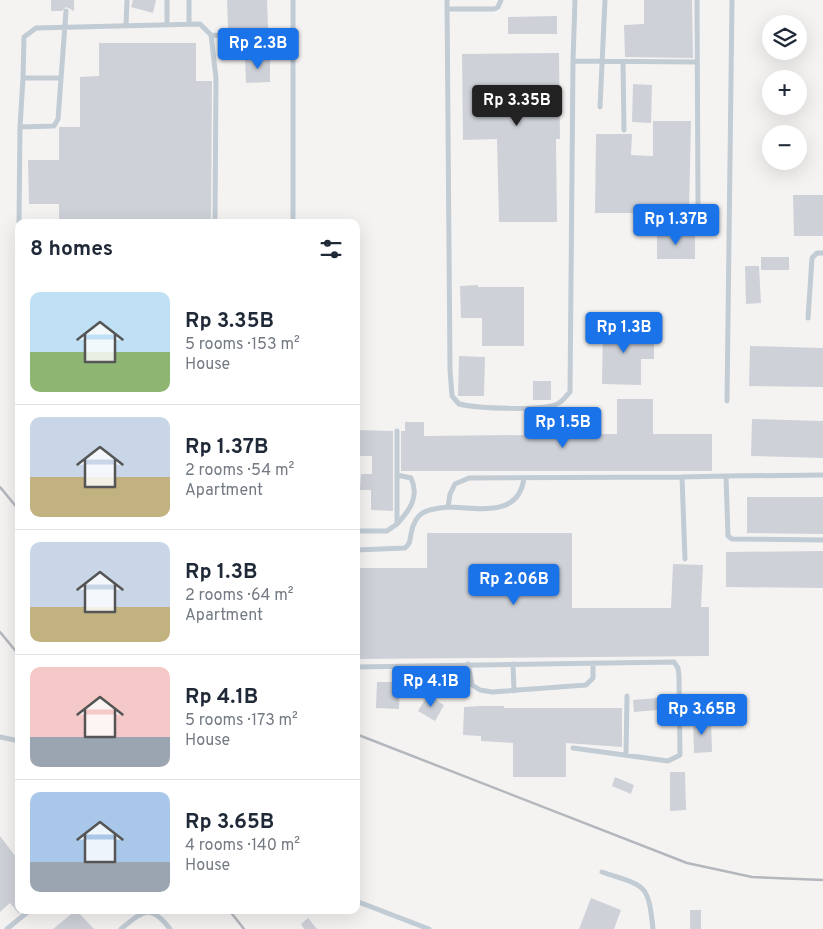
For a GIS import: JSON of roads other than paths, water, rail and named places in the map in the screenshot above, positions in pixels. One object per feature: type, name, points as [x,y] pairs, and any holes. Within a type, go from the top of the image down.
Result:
[{"type":"lane","points":[[126,26],[127,0]]},
{"type":"lane","points":[[167,0],[167,25]]},
{"type":"lane","points":[[189,0],[189,24]]},
{"type":"lane","points":[[293,0],[293,219]]},
{"type":"lane","points":[[447,0],[450,370],[452,396],[459,404],[476,408],[548,407],[560,403],[570,392],[575,0]]},
{"type":"lane","points":[[447,9],[494,9],[498,7],[501,0]]},
{"type":"lane","points":[[600,108],[605,0]]},
{"type":"lane","points":[[663,215],[692,214],[698,205],[697,0]]},
{"type":"lane","points":[[728,401],[732,0]]},
{"type":"lane","points":[[20,127],[54,126],[58,120],[66,11]]},
{"type":"lane","points":[[19,219],[20,127],[24,37],[36,28],[200,24],[211,35],[216,78],[215,219]]},
{"type":"lane","points":[[211,35],[258,37]]},
{"type":"lane","points":[[573,61],[697,62]]},
{"type":"lane","points":[[623,62],[624,130]]},
{"type":"lane","points":[[23,78],[60,78]]},
{"type":"lane","points":[[808,318],[812,258],[817,253],[823,253]]},
{"type":"lane","points":[[397,431],[397,524]]},
{"type":"lane","points":[[360,531],[387,531],[397,524],[409,511],[414,497],[412,478],[397,475]]},
{"type":"lane","points":[[448,507],[450,494],[455,484],[469,478],[823,475]]},
{"type":"lane","points":[[726,476],[728,536],[732,539],[823,540]]},
{"type":"lane","points":[[682,477],[685,559]]},
{"type":"lane","points":[[360,550],[405,548],[409,544],[415,518],[421,511],[448,507],[498,508],[507,506],[518,498],[522,491],[524,478]]},
{"type":"lane","points":[[360,667],[674,662],[678,668],[680,755],[668,761],[573,748]]},
{"type":"lane","points":[[468,664],[472,685],[480,690],[514,690],[586,685],[592,678],[593,664]]},
{"type":"lane","points":[[513,664],[514,690]]},
{"type":"lane","points":[[626,755],[627,696]]},
{"type":"lane","points":[[0,737],[15,740]]},
{"type":"lane","points":[[602,872],[640,885],[648,894],[653,929]]},
{"type":"lane","points":[[360,903],[429,929]]},
{"type":"lane","points":[[7,929],[25,914]]},
{"type":"lane","points":[[122,929],[138,914]]},
{"type":"lane","points":[[153,914],[157,915],[170,929]]},
{"type":"railway","points":[[0,487],[15,505]]},
{"type":"railway","points":[[0,632],[15,650]]},
{"type":"railway","points":[[360,736],[687,863],[752,877],[823,880]]},
{"type":"railway","points":[[232,914],[244,929]]}]
